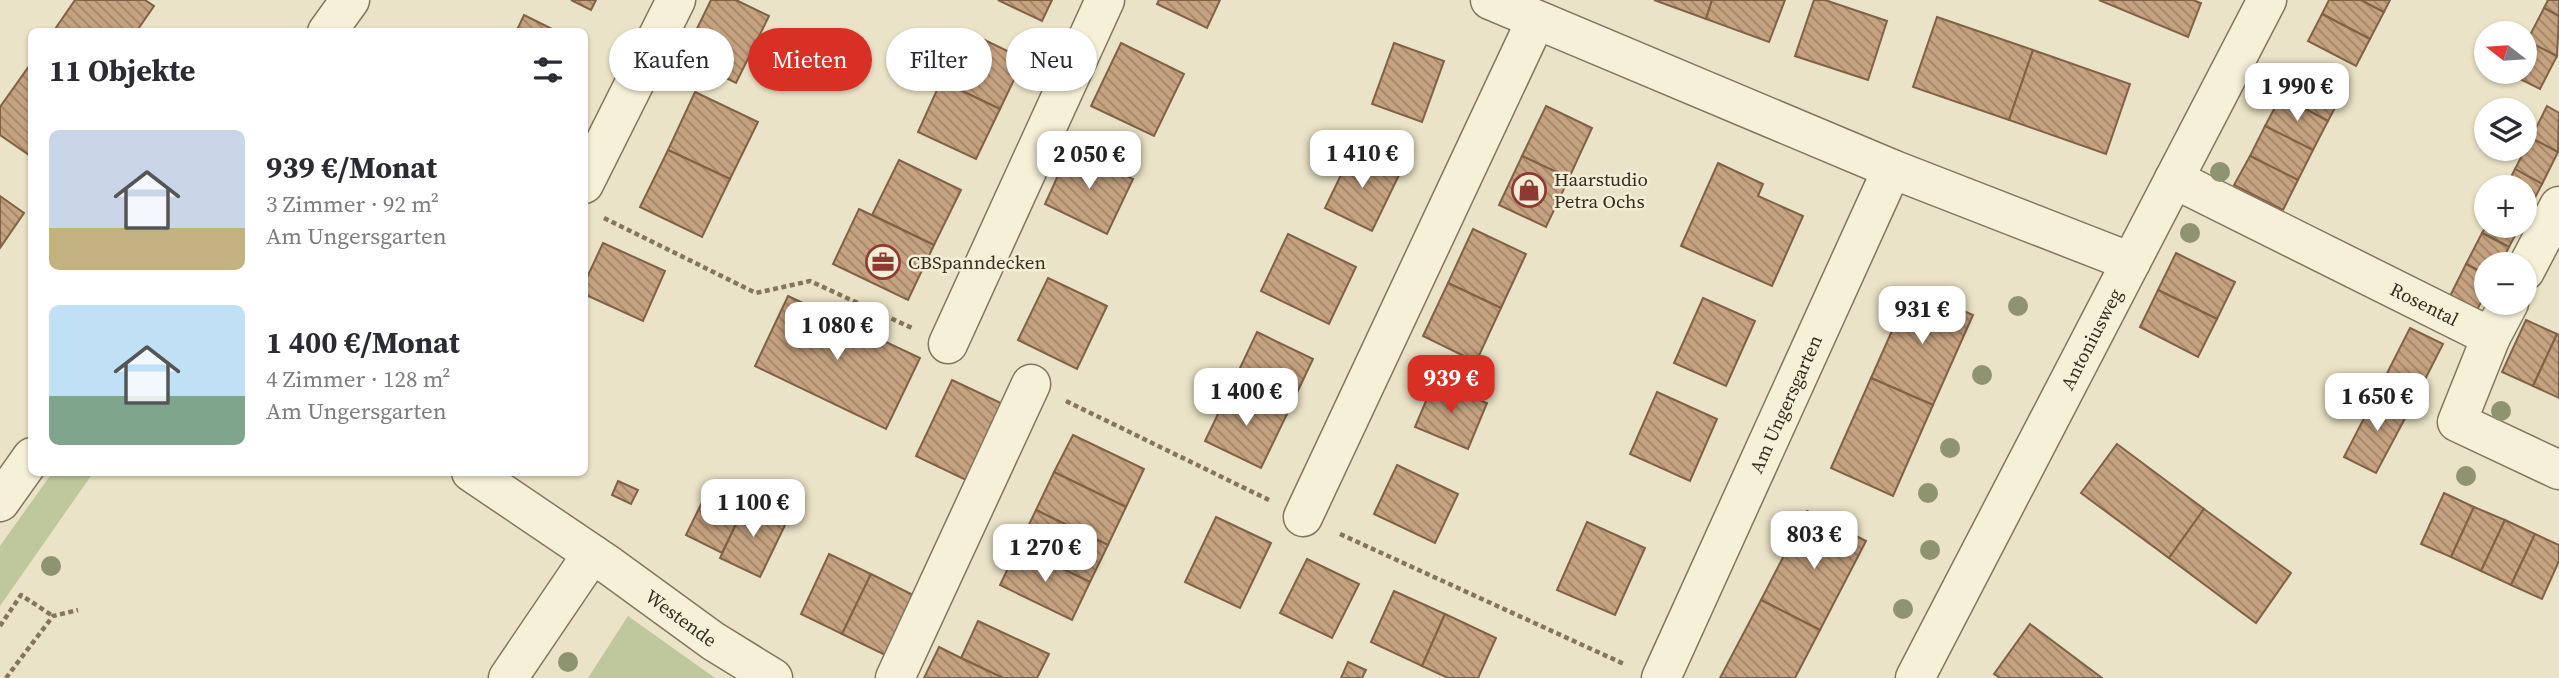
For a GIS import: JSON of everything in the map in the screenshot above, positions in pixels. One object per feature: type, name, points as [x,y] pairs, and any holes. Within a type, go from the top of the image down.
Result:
[{"type":"street","points":[[330,28],[349,0]]},
{"type":"street","points":[[591,199],[676,0]]},
{"type":"street","points":[[948,344],[1105,0]]},
{"type":"street","points":[[1490,0],[1892,169],[2131,262]]},
{"type":"street","name":"Antoniusweg","points":[[1915,678],[2267,0]]},
{"type":"street","points":[[1303,517],[1536,20]]},
{"type":"street","name":"Am Ungersgarten","points":[[1645,672],[1892,169]]},
{"type":"street","name":"Rosental","points":[[2174,178],[2491,337]]},
{"type":"street","points":[[2535,252],[2559,206]]},
{"type":"street","points":[[2503,315],[2457,422],[2559,470]]},
{"type":"street","points":[[895,678],[1031,384]]},
{"type":"street","points":[[0,502],[28,463]]},
{"type":"street","name":"Westende","points":[[477,476],[713,641],[774,678]]},
{"type":"street","points":[[508,678],[592,554]]},
{"type":"path","points":[[591,199],[757,293],[810,281],[948,344]]},
{"type":"path","points":[[1031,384],[1303,517],[1645,672]]},
{"type":"path","points":[[0,626],[21,595],[53,616]]},
{"type":"path","points":[[6,678],[53,616],[78,610]]},
{"type":"green space","points":[[50,476],[91,476],[0,606],[0,546]]},
{"type":"green space","points":[[628,616],[715,678],[588,678]]},
{"type":"building","points":[[75,0],[145,0],[154,6],[139,28],[56,28]]},
{"type":"building","points":[[571,0],[596,0],[591,10]]},
{"type":"building","points":[[711,0],[736,0],[769,16],[763,28],[748,28],[748,59],[736,83],[734,28],[697,28]]},
{"type":"building","points":[[998,0],[1052,0],[1042,21]]},
{"type":"building","points":[[1159,0],[1220,0],[1207,28],[1157,4]]},
{"type":"building","points":[[1654,0],[1712,0],[1706,19]]},
{"type":"building","points":[[1712,0],[1785,0],[1769,42],[1706,19]]},
{"type":"building","points":[[1814,0],[1825,0],[1887,21],[1868,80],[1795,56]]},
{"type":"building","points":[[2099,0],[2193,0],[2201,3],[2188,37]]},
{"type":"building","points":[[2329,0],[2361,0],[2384,12],[2370,39],[2322,14]]},
{"type":"building","points":[[2361,0],[2390,0],[2384,12]]},
{"type":"building","points":[[2548,0],[2559,0],[2559,16],[2544,8]]},
{"type":"building","points":[[2544,8],[2559,16],[2557,56],[2538,46],[2537,21]]},
{"type":"building","points":[[2322,14],[2370,39],[2356,66],[2308,41]]},
{"type":"building","points":[[524,15],[550,28],[518,28]]},
{"type":"building","points":[[1937,17],[2033,50],[2009,120],[1913,87]]},
{"type":"building","points":[[1121,43],[1184,74],[1154,136],[1091,106]]},
{"type":"building","points":[[1394,43],[1444,61],[1422,122],[1372,104]]},
{"type":"building","points":[[992,44],[1006,50],[1006,91],[1009,91],[1000,109],[962,91],[992,91]]},
{"type":"building","points":[[2538,46],[2557,56],[2540,89],[2530,84],[2538,84]]},
{"type":"building","points":[[2033,50],[2130,84],[2106,154],[2009,120]]},
{"type":"building","points":[[2295,67],[2344,91],[2328,121],[2281,96]]},
{"type":"building","points":[[28,68],[28,154],[0,135],[0,107]]},
{"type":"building","points":[[936,91],[962,91],[1000,109],[976,159],[918,132]]},
{"type":"building","points":[[695,92],[758,122],[730,179],[668,150]]},
{"type":"building","points":[[2281,96],[2328,121],[2313,150],[2265,126]]},
{"type":"building","points":[[1546,106],[1592,128],[1569,178],[1522,156]]},
{"type":"building","points":[[2547,106],[2559,113],[2558,152],[2537,141],[2537,126]]},
{"type":"building","points":[[2265,126],[2313,150],[2298,180],[2250,156]]},
{"type":"building","points":[[2537,141],[2558,152],[2542,184],[2537,181],[2537,175],[2526,175],[2515,169],[2519,161],[2537,161]]},
{"type":"building","points":[[1070,149],[1133,179],[1107,234],[1045,204]]},
{"type":"building","points":[[668,150],[730,179],[702,237],[640,207]]},
{"type":"building","points":[[1353,150],[1400,173],[1372,231],[1325,208]]},
{"type":"building","points":[[1522,156],[1569,178],[1546,227],[1499,205]]},
{"type":"building","points":[[2250,156],[2298,180],[2283,210],[2234,185]]},
{"type":"building","points":[[899,160],[961,190],[934,245],[872,215]]},
{"type":"building","points":[[1718,163],[1763,184],[1758,196],[1803,216],[1772,286],[1681,246]]},
{"type":"building","points":[[2515,169],[2526,175],[2512,175]]},
{"type":"building","points":[[2537,181],[2542,184],[2537,194]]},
{"type":"building","points":[[0,196],[24,213],[0,248]]},
{"type":"building","points":[[859,209],[934,245],[908,300],[833,264]]},
{"type":"building","points":[[1473,229],[1526,254],[1501,308],[1448,283]]},
{"type":"building","points":[[1288,234],[1356,267],[1329,324],[1261,291]]},
{"type":"building","points":[[2479,238],[2492,238],[2509,247],[2507,252],[2474,252],[2474,268],[2466,264]]},
{"type":"building","points":[[2492,238],[2514,238],[2509,247]]},
{"type":"building","points":[[603,243],[665,271],[643,321],[588,296],[588,275]]},
{"type":"building","points":[[2176,253],[2235,282],[2217,319],[2158,290]]},
{"type":"building","points":[[2466,264],[2474,268],[2474,308],[2450,296]]},
{"type":"building","points":[[1048,278],[1107,306],[1077,369],[1018,340]]},
{"type":"building","points":[[1448,283],[1501,308],[1476,362],[1423,336]]},
{"type":"building","points":[[1911,288],[1973,315],[1933,405],[1871,378]]},
{"type":"building","points":[[2158,290],[2217,319],[2198,357],[2140,327]]},
{"type":"building","points":[[788,296],[920,358],[886,429],[755,366]]},
{"type":"building","points":[[1703,298],[1755,321],[1726,386],[1674,363]]},
{"type":"building","points":[[2526,320],[2557,334],[2533,386],[2502,372]]},
{"type":"building","points":[[2410,328],[2443,344],[2410,409],[2377,393]]},
{"type":"building","points":[[1257,332],[1313,359],[1287,414],[1231,387]]},
{"type":"building","points":[[2557,334],[2559,335],[2559,398],[2533,386]]},
{"type":"building","points":[[1871,378],[1933,405],[1893,496],[1831,468]]},
{"type":"building","points":[[952,380],[1005,405],[968,481],[916,456]]},
{"type":"building","points":[[1434,382],[1487,403],[1468,449],[1415,427]]},
{"type":"building","points":[[1231,387],[1287,414],[1261,468],[1205,441]]},
{"type":"building","points":[[1657,392],[1717,419],[1690,481],[1630,454]]},
{"type":"building","points":[[2377,393],[2410,409],[2376,473],[2344,457]]},
{"type":"building","points":[[1073,435],[1144,469],[1126,507],[1054,472]]},
{"type":"building","points":[[2117,444],[2204,509],[2169,558],[2081,493]]},
{"type":"building","points":[[1397,465],[1458,494],[1435,543],[1374,514]]},
{"type":"building","points":[[1054,472],[1126,507],[1108,545],[1036,510]]},
{"type":"building","points":[[618,481],[638,490],[631,504],[612,495]]},
{"type":"building","points":[[711,484],[747,501],[722,553],[686,535]]},
{"type":"building","points":[[2444,493],[2474,507],[2451,557],[2421,544]]},
{"type":"building","points":[[747,501],[787,521],[760,577],[720,558]]},
{"type":"building","points":[[2474,507],[2505,520],[2481,571],[2451,557]]},
{"type":"building","points":[[2204,509],[2291,573],[2256,623],[2169,558]]},
{"type":"building","points":[[1036,510],[1108,545],[1090,582],[1018,547]]},
{"type":"building","points":[[1807,511],[1866,541],[1820,630],[1761,600]]},
{"type":"building","points":[[1216,517],[1271,543],[1240,608],[1185,582]]},
{"type":"building","points":[[2505,520],[2535,534],[2511,585],[2481,571]]},
{"type":"building","points":[[1587,522],[1645,548],[1615,615],[1557,590]]},
{"type":"building","points":[[2535,534],[2559,545],[2559,561],[2542,599],[2511,585]]},
{"type":"building","points":[[1018,547],[1090,582],[1072,620],[1000,585]]},
{"type":"building","points":[[829,554],[871,574],[842,634],[801,614]]},
{"type":"building","points":[[1307,559],[1359,584],[1332,638],[1280,613]]},
{"type":"building","points":[[871,574],[913,595],[885,655],[842,634]]},
{"type":"building","points":[[1394,591],[1445,614],[1422,666],[1371,642]]},
{"type":"building","points":[[1761,600],[1820,630],[1795,678],[1720,678]]},
{"type":"building","points":[[1445,614],[1496,638],[1478,678],[1448,678],[1422,666]]},
{"type":"building","points":[[978,621],[1049,654],[1037,678],[1003,678],[961,658]]},
{"type":"building","points":[[2030,624],[2102,678],[2000,678],[1994,674]]},
{"type":"building","points":[[939,647],[961,658],[1003,678],[924,678]]},
{"type":"building","points":[[1348,662],[1366,670],[1362,678],[1341,678]]},
{"type":"place","name":"Haarstudio Petra Ochs","points":[[1529,190]]},
{"type":"place","name":"CBSpanndecken","points":[[883,262]]}]
